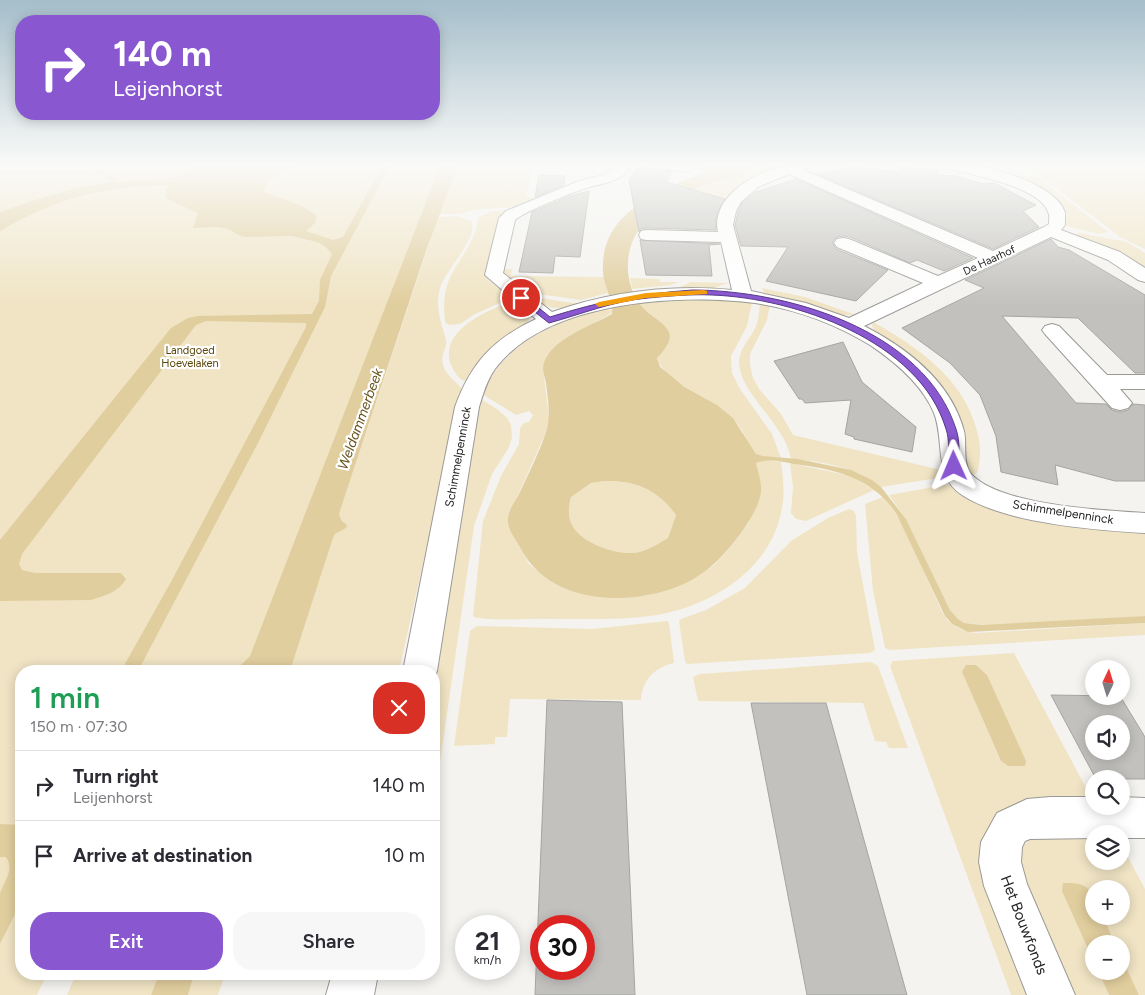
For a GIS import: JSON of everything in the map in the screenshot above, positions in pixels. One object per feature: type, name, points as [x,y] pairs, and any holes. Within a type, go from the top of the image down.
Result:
[{"type":"street","points":[[516,212],[509,216],[496,261],[494,275],[549,320]]},
{"type":"street","points":[[727,212],[728,236],[743,296]]},
{"type":"street","points":[[893,212],[993,258]]},
{"type":"street","points":[[1058,212],[1057,225],[1050,232],[1114,256],[1145,276]]},
{"type":"street","name":"De Haarhof","points":[[848,326],[1050,232]]},
{"type":"street","points":[[646,235],[728,236]]},
{"type":"street","points":[[843,243],[938,283]]},
{"type":"street","name":"Schimmelpenninck","points":[[421,665],[470,398],[487,363],[509,344],[549,320],[596,305],[646,296],[692,293],[743,296],[789,305],[848,326],[892,351],[927,383],[940,401],[950,423],[954,446],[954,466],[960,480],[970,487],[1008,503],[1039,510],[1090,518],[1145,523]]},
{"type":"street","points":[[1052,330],[1120,402]]},
{"type":"street","points":[[1101,382],[1145,382]]},
{"type":"street","name":"Het Bouwfonds","points":[[1051,995],[1006,886],[1000,862],[1002,842],[1011,827],[1027,819],[1050,817],[1145,818]]},
{"type":"street","points":[[350,995],[354,980]]},
{"type":"green space","name":"Landgoed Hoevelaken","points":[[0,212],[438,212],[287,665],[15,665],[15,980],[44,980],[37,995],[0,995],[0,944],[8,928],[0,929]]},
{"type":"green space","points":[[440,212],[465,212],[461,214],[439,214]]},
{"type":"green space","points":[[488,212],[508,212],[499,218],[485,274],[488,280],[507,295],[498,298],[502,302],[475,314],[460,324],[449,325],[445,322],[444,315],[446,289],[451,276],[475,233],[478,218]]},
{"type":"green space","points":[[1083,212],[1108,232],[1099,234],[1066,226],[1067,213]]},
{"type":"green space","points":[[1088,212],[1145,212],[1145,249],[1120,237]]},
{"type":"green space","points":[[456,216],[471,221],[472,228],[471,236],[443,281],[438,302],[439,315],[446,342],[442,358],[443,365],[449,376],[462,389],[400,665],[292,665],[333,538],[335,534],[346,528],[339,514],[438,217]]},
{"type":"green space","points":[[1079,233],[1127,242],[1145,253],[1145,269],[1073,236]]},
{"type":"green space","points":[[503,269],[512,269],[511,276],[604,277],[608,293],[581,300],[545,295],[529,296],[503,275]]},
{"type":"green space","points":[[630,278],[659,279],[660,282],[679,282],[671,285],[632,289]]},
{"type":"green space","points":[[691,282],[728,283],[714,288],[675,289]]},
{"type":"green space","points":[[762,288],[805,297],[856,315],[837,315],[765,295]]},
{"type":"green space","points":[[691,297],[752,302],[747,326],[731,356],[732,373],[740,389],[772,434],[781,458],[763,457],[754,453],[743,432],[730,416],[719,407],[674,380],[661,366],[657,358],[666,348],[669,332],[665,326],[638,302]]},
{"type":"green space","points":[[533,298],[583,303],[557,308],[545,306]]},
{"type":"green space","points":[[515,301],[530,315],[528,323],[485,355],[471,371],[466,381],[460,379],[453,369],[449,356],[451,344],[457,334],[479,316]]},
{"type":"green space","points":[[760,303],[770,305],[767,320],[750,354],[753,378],[759,389],[781,414],[793,435],[941,470],[944,477],[881,487],[872,480],[850,470],[791,459],[780,433],[753,397],[741,373],[740,356],[756,326]]},
{"type":"green space","points":[[600,310],[612,310],[613,312],[553,348],[547,355],[543,368],[549,418],[546,432],[509,511],[508,523],[529,564],[551,581],[565,587],[645,596],[679,586],[713,566],[730,548],[748,524],[761,491],[756,463],[764,460],[781,462],[783,497],[776,529],[766,549],[753,566],[737,580],[719,593],[678,610],[645,617],[620,618],[504,620],[474,617],[483,521],[501,476],[519,444],[520,428],[524,423],[529,422],[533,415],[529,411],[516,415],[482,394],[491,377],[503,362],[530,338],[546,329],[581,315]]},
{"type":"green space","points":[[873,322],[906,342],[937,366],[962,396],[971,412],[978,436],[980,457],[977,473],[971,475],[965,467],[966,447],[962,427],[874,332]]},
{"type":"green space","points":[[482,400],[497,409],[507,418],[511,425],[512,438],[508,449],[492,474],[474,526],[440,762],[440,665],[434,665],[478,410]]},
{"type":"green space","points":[[790,463],[851,476],[874,490],[806,521],[796,519],[791,513],[793,487]]},
{"type":"green space","points":[[604,481],[635,484],[653,493],[669,506],[676,515],[668,538],[644,551],[628,553],[603,548],[579,534],[570,520],[569,508],[571,497],[591,483]]},
{"type":"green space","points":[[950,484],[965,497],[978,502],[1145,532],[1145,616],[996,626],[964,623],[958,619],[950,610],[906,519],[889,495]]},
{"type":"green space","points":[[883,497],[905,529],[943,614],[948,621],[958,628],[976,633],[1145,623],[1145,635],[890,650],[885,648],[873,591],[865,504]]},
{"type":"green space","points":[[849,509],[854,511],[856,516],[857,552],[875,650],[870,653],[687,664],[679,621],[681,619],[706,610],[745,588],[791,541],[828,518]]},
{"type":"green space","points":[[667,621],[669,623],[674,663],[655,671],[644,686],[641,700],[510,699],[507,737],[495,737],[495,744],[454,746],[470,631],[477,626],[592,629]]},
{"type":"green space","points":[[1014,653],[1085,786],[1085,802],[1008,810],[1035,995],[1011,995],[890,666],[893,661]],"holes":[[[962,672],[1025,766],[1008,766],[1001,761]]]},
{"type":"green space","points":[[871,662],[878,666],[908,748],[889,748],[886,742],[875,741],[863,703],[698,701],[693,677],[700,674]]},
{"type":"green space","points":[[1085,835],[1085,870],[1130,870],[1130,861],[1145,889],[1145,995],[1139,995],[1130,976],[1130,935],[1111,935],[1107,925],[1130,925],[1130,880],[1085,880],[1085,925],[1093,925],[1093,935],[1085,935],[1085,980],[1102,980],[1109,995],[1069,995],[1032,907],[1019,857],[1023,846],[1031,838]]},
{"type":"green space","points":[[73,980],[157,980],[151,995],[67,995]]},
{"type":"green space","points":[[192,980],[223,980],[218,995],[188,995]]},
{"type":"water","points":[[0,212],[36,212],[21,219],[0,231]]},
{"type":"water","points":[[312,212],[316,215],[316,222],[306,231],[333,240],[343,237],[356,212],[365,212],[331,276],[325,307],[258,443],[141,665],[124,665],[172,580],[306,327],[306,323],[206,321],[196,325],[22,554],[19,564],[22,570],[35,573],[121,573],[126,579],[115,590],[91,600],[0,601],[0,540],[171,328],[188,318],[198,316],[312,314],[319,301],[320,280],[332,254],[324,246],[304,237],[245,237],[224,228],[193,228],[198,213]]},
{"type":"water","points":[[422,212],[440,212],[339,514],[342,521],[347,525],[346,528],[335,534],[333,538],[292,665],[241,665],[250,656]]},
{"type":"water","points":[[629,212],[655,212],[644,223],[636,235],[630,248],[628,268],[629,278],[636,299],[666,327],[669,333],[670,339],[666,348],[657,358],[660,367],[683,386],[717,405],[733,418],[756,454],[798,459],[851,470],[872,480],[881,487],[906,519],[950,610],[958,619],[964,623],[982,625],[1145,616],[1145,623],[968,632],[952,624],[945,616],[897,515],[888,502],[877,492],[852,477],[839,473],[775,461],[756,463],[761,492],[756,508],[744,529],[721,557],[706,571],[688,582],[658,593],[614,598],[591,596],[570,590],[551,581],[534,567],[521,549],[508,525],[508,518],[511,507],[537,456],[548,426],[548,401],[543,368],[546,358],[560,342],[570,335],[612,314],[612,304],[603,273],[604,252],[611,234]],"holes":[[[604,481],[635,484],[653,493],[669,506],[676,515],[668,538],[644,551],[634,553],[620,552],[594,544],[579,534],[573,527],[569,514],[571,497],[591,483]]]},
{"type":"water","points":[[966,665],[976,665],[987,675],[1026,761],[1025,766],[1008,766],[1001,761],[962,672]]},
{"type":"water","points":[[0,824],[15,825],[15,914],[0,944],[0,893],[8,875],[9,866],[6,857],[0,857]]},
{"type":"water","points":[[1063,883],[1085,886],[1085,925],[1107,925],[1111,935],[1085,935],[1085,942],[1062,891]]},
{"type":"water","points":[[1130,976],[1139,995],[1109,995],[1102,980],[1130,980]]},
{"type":"water","points":[[157,980],[192,980],[188,995],[151,995]]},
{"type":"building","points":[[532,212],[586,212],[580,257],[555,256],[553,273],[519,272]]},
{"type":"building","points":[[635,212],[718,212],[716,230],[647,228],[641,229],[639,232]]},
{"type":"building","points":[[738,212],[871,212],[973,258],[944,271],[917,260],[910,263],[850,237],[837,237],[832,242],[836,249],[888,270],[856,301],[766,281],[788,247],[741,246],[735,225]]},
{"type":"building","points":[[907,212],[1024,212],[1039,227],[993,249]]},
{"type":"building","points":[[1051,239],[1058,247],[1069,250],[1145,295],[1145,373],[1135,373],[1078,318],[1002,316],[1076,403],[1106,404],[1112,410],[1120,412],[1128,410],[1133,404],[1145,405],[1145,481],[1115,481],[1055,465],[1058,485],[1001,472],[996,436],[980,395],[950,363],[902,328],[984,288],[965,280]]},
{"type":"building","points":[[640,240],[720,244],[709,245],[712,276],[646,275]]},
{"type":"building","points":[[843,342],[862,382],[916,427],[912,452],[854,439],[854,437],[845,434],[851,400],[805,403],[802,399],[799,399],[774,361]]},
{"type":"building","points":[[1051,695],[1085,695],[1085,705],[1125,705],[1145,737],[1145,779],[1130,779],[1130,770],[1091,770],[1086,760],[1130,760],[1130,715],[1085,715],[1085,758]]},
{"type":"building","points":[[547,700],[622,702],[635,995],[535,995],[536,980],[595,980],[595,915],[538,915]]},
{"type":"building","points":[[751,703],[826,703],[907,995],[807,995]]},
{"type":"waterway","name":"Weldammerbeek","points":[[294,235],[317,240]]},
{"type":"slow traffic","points":[[599,304],[646,296],[704,293]]},
{"type":"route","points":[[521,298],[549,320],[596,305],[622,300],[646,296],[692,293],[714,293],[757,298],[816,313],[870,337],[911,366],[927,383],[940,401],[952,430],[954,466]]}]
